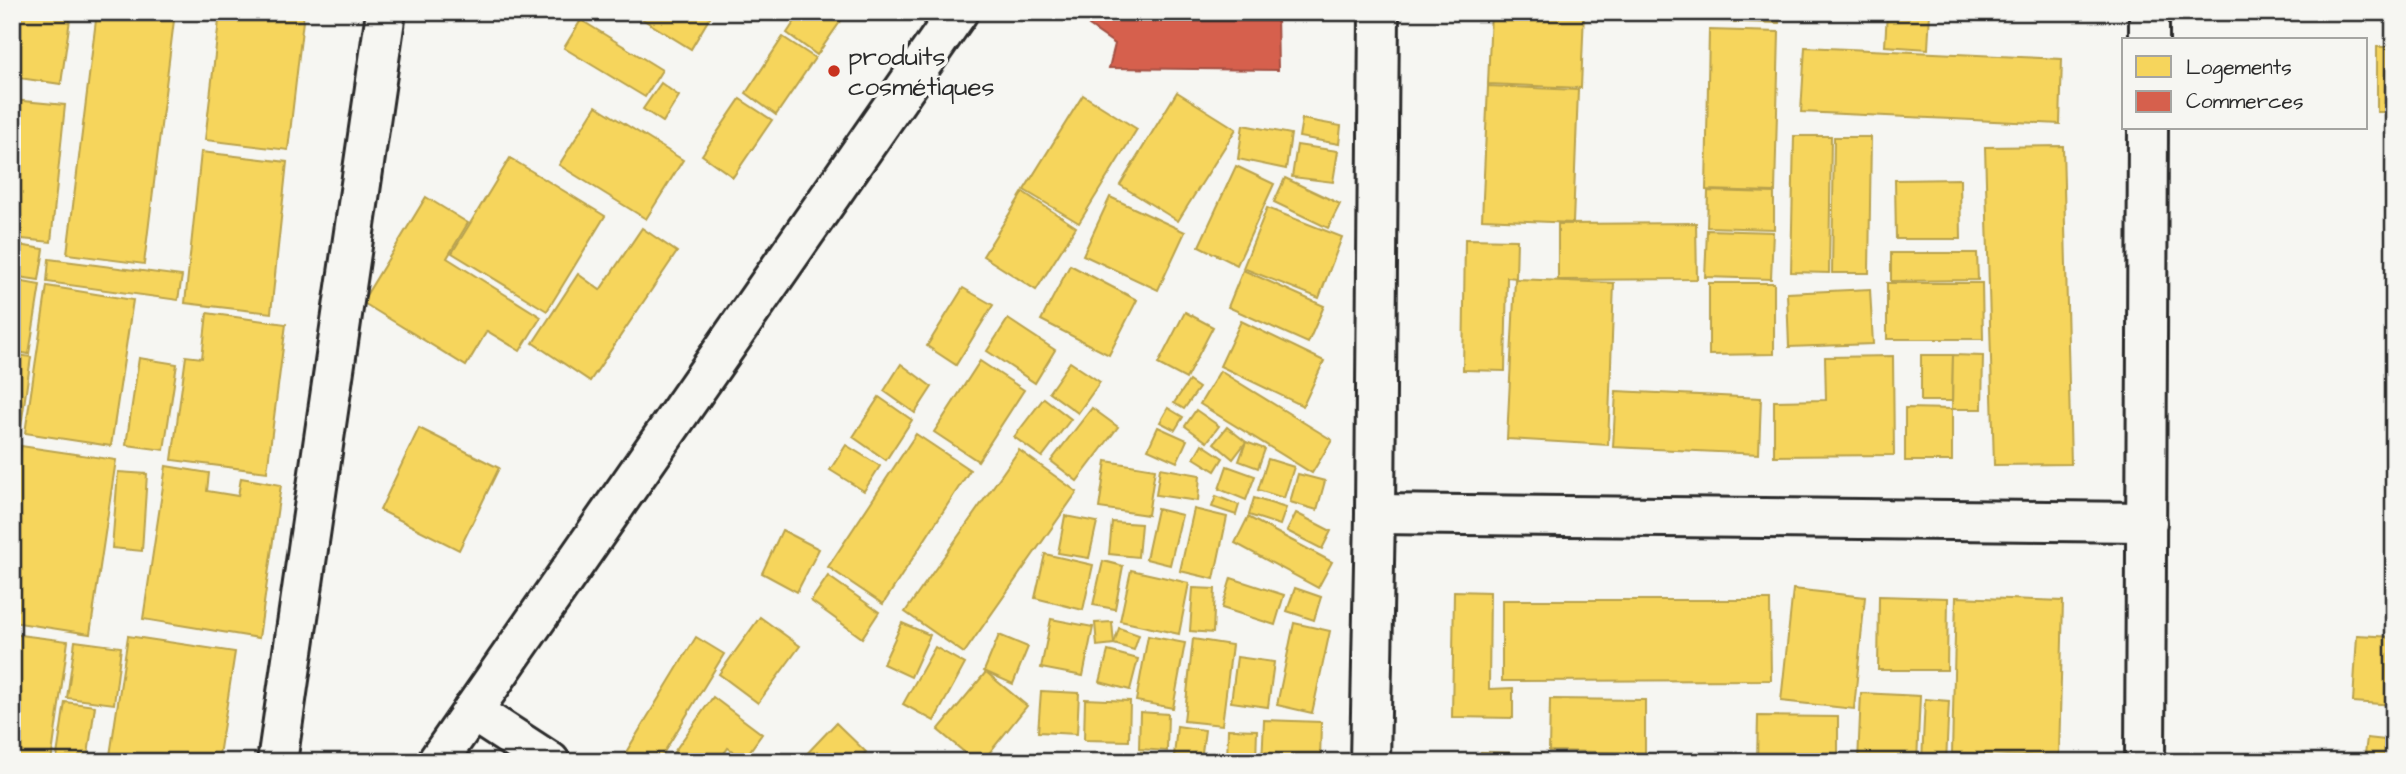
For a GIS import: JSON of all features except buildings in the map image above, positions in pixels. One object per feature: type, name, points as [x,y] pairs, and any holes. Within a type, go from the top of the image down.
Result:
[{"type":"street","points":[[277,762],[386,12]]},
{"type":"street","points":[[437,762],[958,12]]},
{"type":"street","points":[[1370,762],[1379,12]]},
{"type":"street","points":[[2149,12],[2149,38]]},
{"type":"street","points":[[2146,762],[2148,130]]},
{"type":"street","points":[[1375,514],[2147,522]]},
{"type":"street","points":[[472,711],[550,762]]},
{"type":"place","name":"produits cosmétiques","points":[[834,71]]}]
